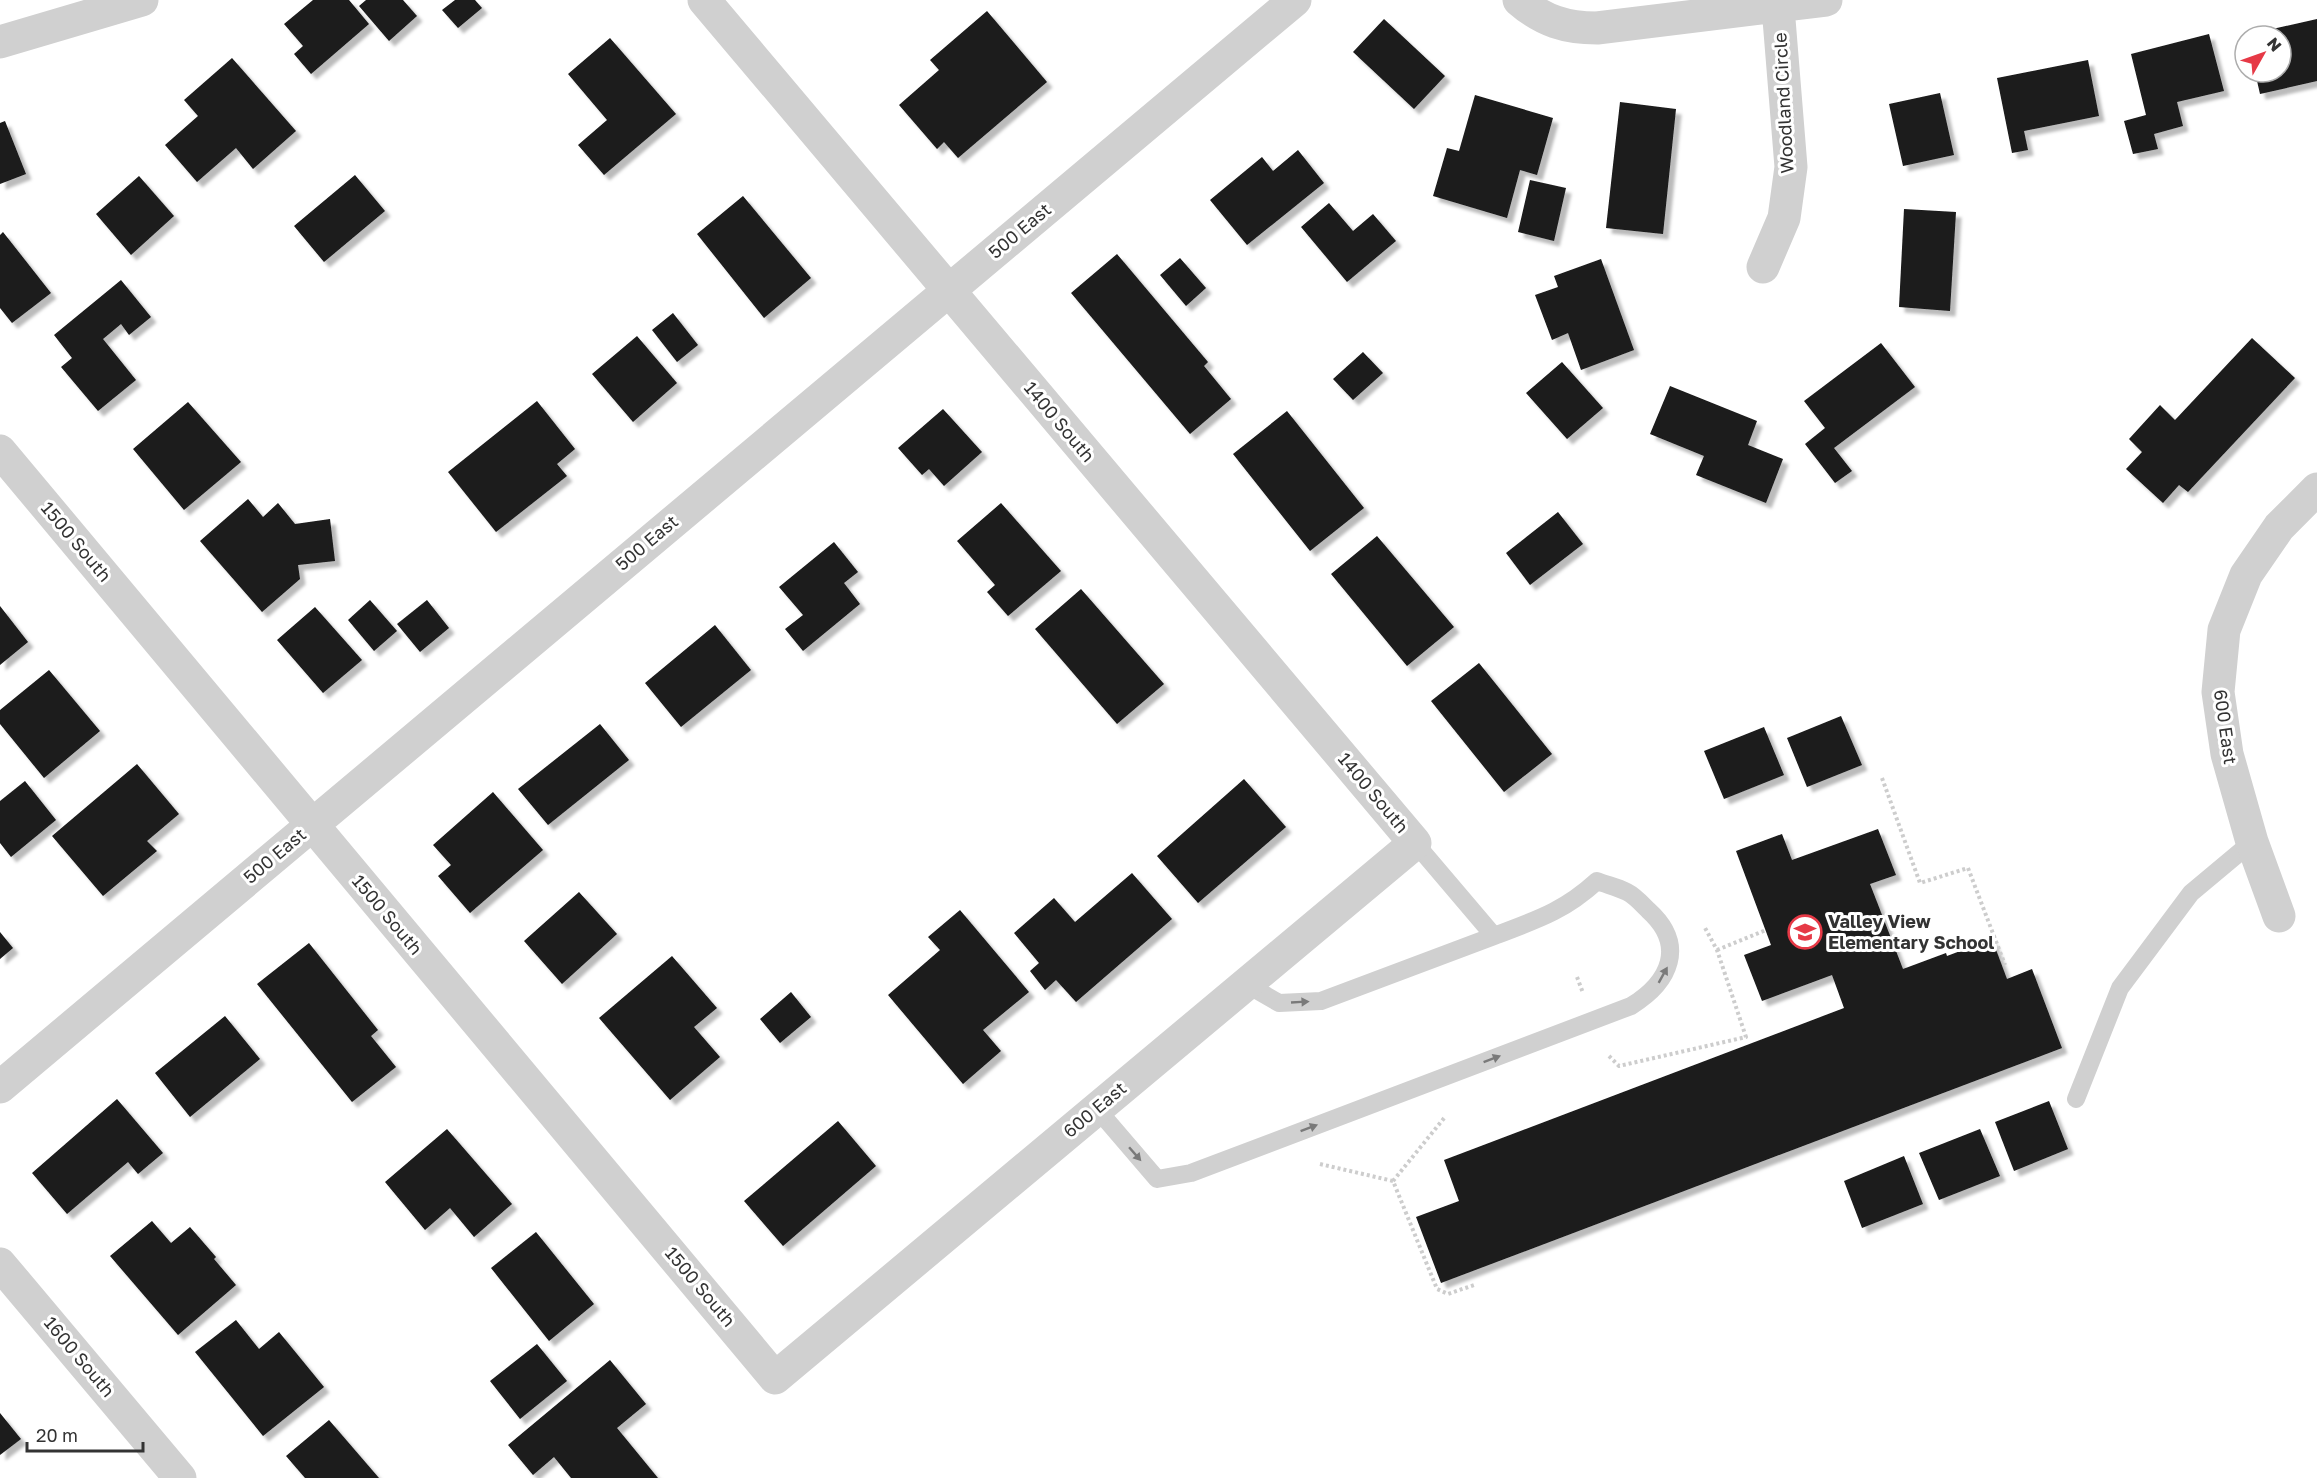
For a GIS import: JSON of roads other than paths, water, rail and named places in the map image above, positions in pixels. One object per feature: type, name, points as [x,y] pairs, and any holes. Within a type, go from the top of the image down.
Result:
[{"type":"street","points":[[0,42],[142,0]]},
{"type":"street","name":"1400 South","points":[[704,0],[1415,843]]},
{"type":"street","name":"500 East","points":[[0,1087],[1295,0]]},
{"type":"street","points":[[1519,0],[1558,24],[1579,28],[1597,28],[1826,0]]},
{"type":"street","name":"Woodland Circle","points":[[1762,267],[1784,218],[1791,167],[1778,7]]},
{"type":"street","name":"1500 South","points":[[0,451],[775,1378]]},
{"type":"street","name":"600 East","points":[[2279,916],[2252,842],[2227,754],[2218,692],[2224,630],[2246,575],[2279,527],[2317,489]]},
{"type":"street","name":"600 East","points":[[775,1378],[1415,843]]},
{"type":"street","name":"1600 South","points":[[0,1264],[180,1478]]},
{"type":"lane","points":[[2076,1099],[2120,988],[2191,893],[2252,842]]},
{"type":"lane","points":[[1415,843],[1494,936]]},
{"type":"lane","points":[[1097,1109],[1157,1179],[1191,1173],[1631,1006],[1646,996],[1659,982],[1668,966],[1671,948],[1665,930],[1653,914],[1629,893],[1597,881],[1577,900],[1544,918],[1321,1001],[1279,1004],[1246,984]]},
{"type":"place","name":"Valley View Elementary School","points":[[1805,932]]}]
